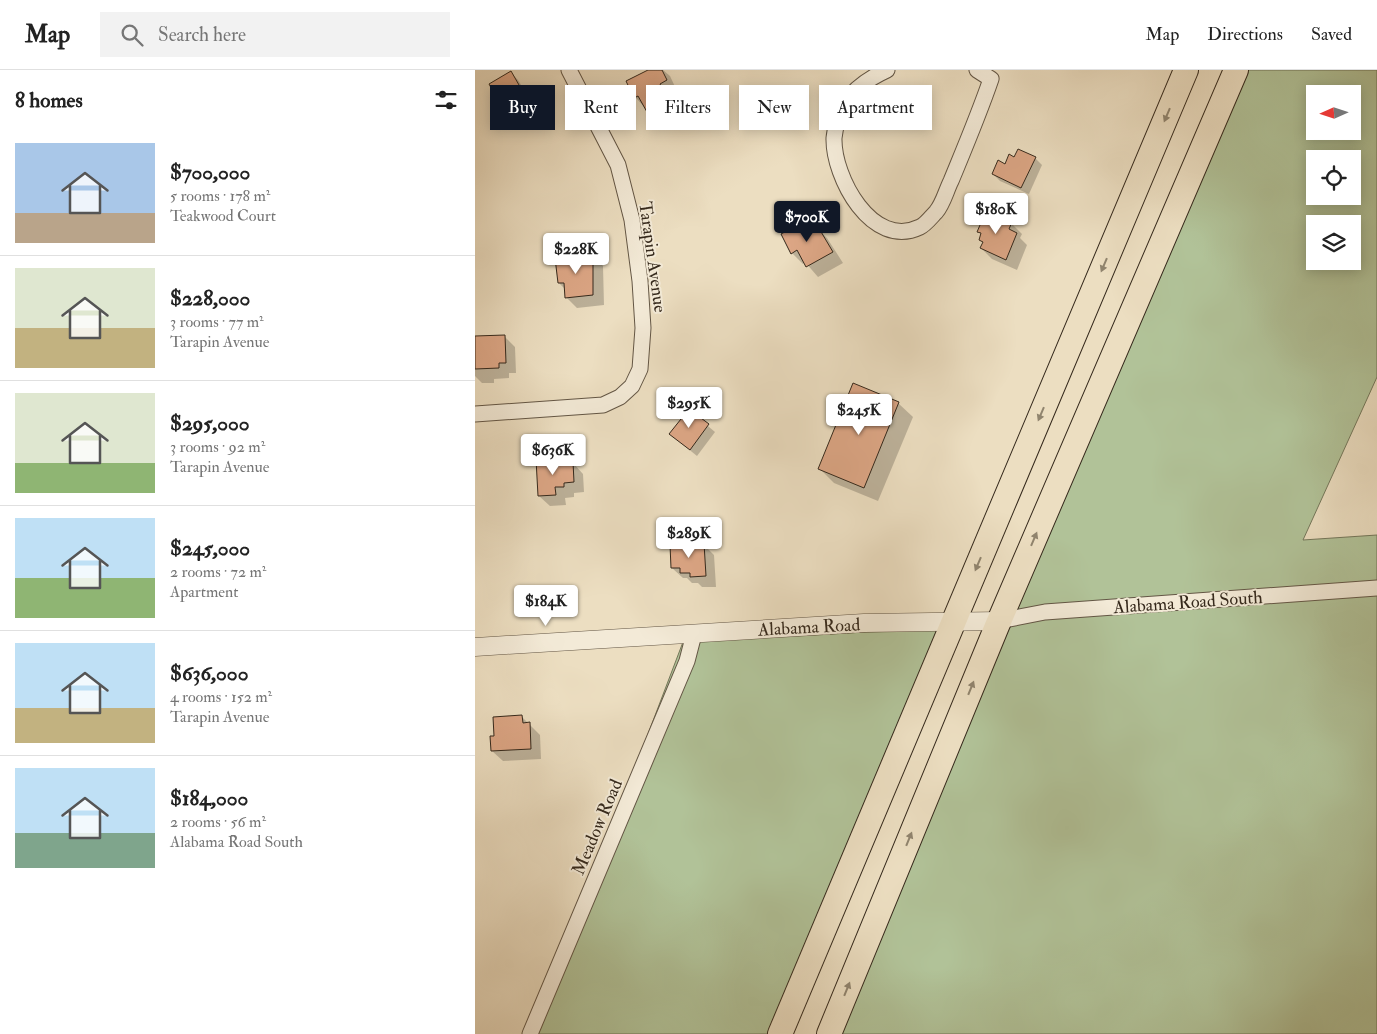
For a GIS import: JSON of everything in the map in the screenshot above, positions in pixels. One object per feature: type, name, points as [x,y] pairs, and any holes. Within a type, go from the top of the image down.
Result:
[{"type":"highway","points":[[780,1034],[1186,70]]},
{"type":"highway","points":[[829,1034],[999,621],[1235,70]]},
{"type":"street","name":"Tarapin Avenue","points":[[475,414],[603,405],[620,397],[632,386],[640,369],[643,328],[640,281],[632,220],[618,165],[569,70]]},
{"type":"street","points":[[887,70],[860,86],[846,102],[834,138],[838,165],[856,202],[868,218],[875,223],[883,228],[899,232],[920,227],[938,210],[973,130],[993,74],[977,70]]},
{"type":"street","name":"Alabama Road South","points":[[999,621],[1045,612],[1377,588]]},
{"type":"street","name":"Alabama Road","points":[[475,648],[865,624],[999,621]]},
{"type":"street","name":"Meadow Road","points":[[530,1034],[687,661],[694,634]]},
{"type":"green space","points":[[1246,70],[1377,70],[1377,377],[1303,540],[1377,535],[1377,1034],[838,1034],[1005,629]]},
{"type":"green space","points":[[940,630],[770,1034],[534,1034],[683,642],[865,632]]},
{"type":"building","points":[[648,70],[662,70],[667,80],[660,85],[646,85],[646,110],[638,96],[636,97],[636,85],[628,85],[626,81]]},
{"type":"building","points":[[511,71],[519,85],[490,86],[489,84]]},
{"type":"building","points":[[1018,149],[1036,157],[1021,188],[992,174],[998,160],[1005,164],[1009,154],[1014,157]]},
{"type":"building","points":[[986,211],[1012,222],[1009,229],[1017,233],[1006,260],[980,248],[983,242],[979,240],[981,233],[977,232]]},
{"type":"building","points":[[809,219],[813,228],[817,225],[833,252],[806,267],[797,250],[791,254],[781,234]]},
{"type":"building","points":[[593,254],[593,295],[565,298],[564,283],[558,283],[555,258]]},
{"type":"building","points":[[505,335],[506,363],[499,363],[499,368],[475,369],[475,336]]},
{"type":"building","points":[[853,383],[899,402],[864,488],[818,469]]},
{"type":"building","points":[[689,409],[709,424],[690,450],[669,434]]},
{"type":"building","points":[[536,459],[554,459],[554,462],[573,462],[574,482],[564,483],[564,487],[555,487],[556,495],[538,496]]},
{"type":"building","points":[[704,543],[706,576],[690,577],[690,573],[680,573],[680,568],[671,568],[670,545]]},
{"type":"building","points":[[522,715],[523,723],[530,722],[531,749],[491,751],[490,736],[494,736],[493,717]]}]
